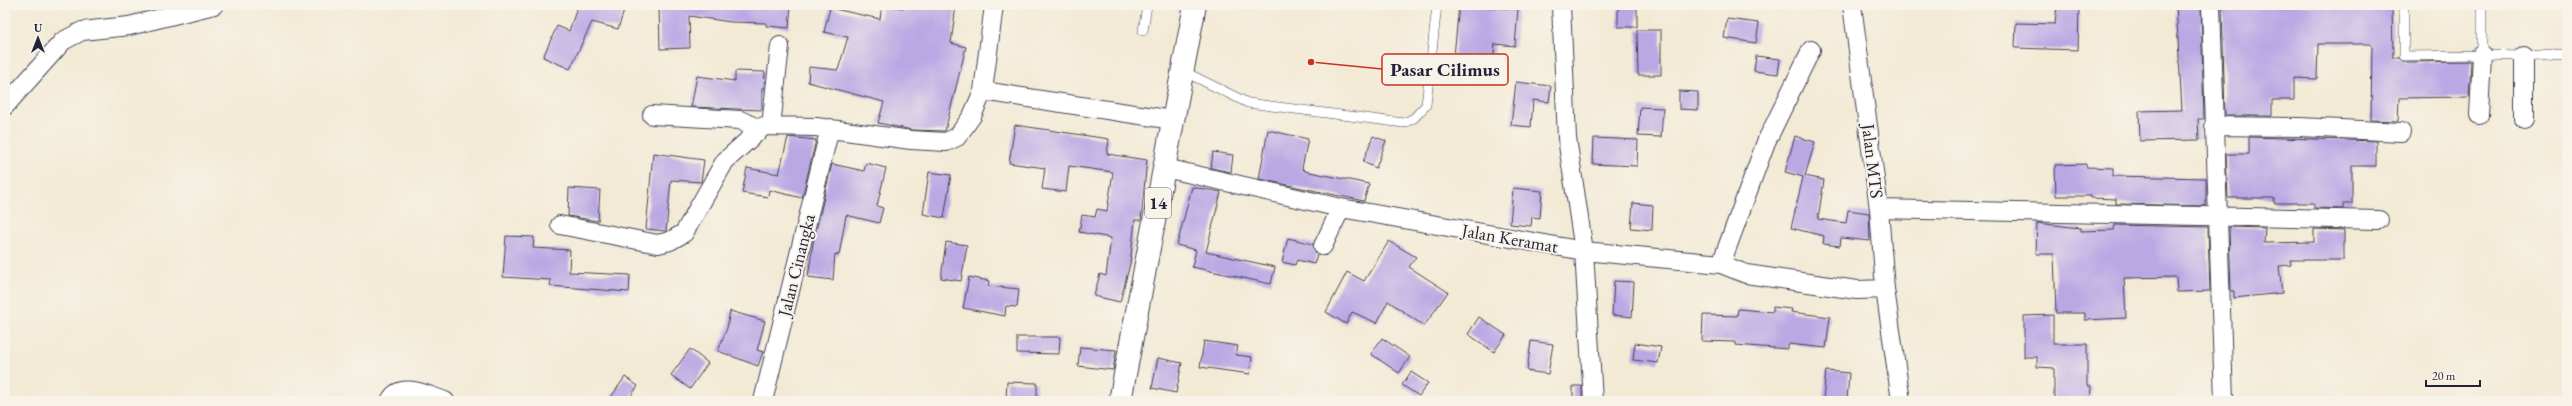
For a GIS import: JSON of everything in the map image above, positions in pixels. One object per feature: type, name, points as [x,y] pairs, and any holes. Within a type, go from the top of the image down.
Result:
[{"type":"highway","name":"14","points":[[1120,401],[1195,5]]},
{"type":"street","points":[[9,96],[63,41],[82,31],[129,26],[214,5]]},
{"type":"street","points":[[652,115],[740,120],[765,127],[830,128],[911,140],[946,142],[957,137],[972,116],[983,91],[994,5]]},
{"type":"street","points":[[1561,5],[1567,138],[1584,251],[1593,401]]},
{"type":"street","name":"Jalan MTS","points":[[1852,5],[1879,209],[1885,289],[1901,401]]},
{"type":"street","points":[[2211,5],[2224,401]]},
{"type":"street","points":[[560,225],[658,244],[670,241],[684,233],[726,161],[765,127],[780,46]]},
{"type":"street","points":[[1720,264],[1766,142],[1811,50]]},
{"type":"street","points":[[2479,115],[2482,55]]},
{"type":"street","points":[[2524,56],[2524,120]]},
{"type":"street","points":[[983,91],[1173,120]]},
{"type":"street","points":[[2214,126],[2300,127],[2401,132]]},
{"type":"street","name":"Jalan Cinangka","points":[[763,401],[830,128]]},
{"type":"street","name":"Jalan Keramat","points":[[1165,168],[1341,208],[1584,251],[1720,264],[1746,274],[1857,290],[1885,289]]},
{"type":"street","points":[[1323,246],[1341,208]]},
{"type":"street","points":[[1879,209],[2218,218],[2378,220]]},
{"type":"street","points":[[390,401],[399,392],[406,390],[445,401]]},
{"type":"lane","points":[[1143,31],[1147,5]]},
{"type":"lane","points":[[1182,71],[1248,103],[1404,123],[1414,118],[1426,105],[1437,5]]},
{"type":"lane","points":[[2404,5],[2404,56],[2524,56],[2567,53]]},
{"type":"lane","points":[[2482,5],[2482,55]]},
{"type":"building","points":[[578,5],[626,5],[618,29],[592,22],[570,69],[543,57],[557,26],[569,31]]},
{"type":"building","points":[[659,5],[791,5],[789,28],[766,26],[766,23],[731,22],[689,16],[690,48],[660,49]]},
{"type":"building","points":[[882,5],[903,8],[904,5],[956,5],[951,43],[966,47],[945,131],[912,130],[878,123],[884,102],[808,82],[809,67],[838,70],[848,37],[824,32],[830,8],[880,19]]},
{"type":"building","points":[[1459,5],[1518,9],[1515,46],[1495,44],[1491,80],[1447,75],[1449,55],[1454,56]]},
{"type":"building","points":[[1618,5],[1637,5],[1637,27],[1618,27]]},
{"type":"building","points":[[2057,5],[2079,5],[2078,50],[2015,48],[2016,23],[2055,24]]},
{"type":"building","points":[[2176,5],[2201,5],[2204,119],[2198,119],[2199,140],[2140,141],[2139,111],[2182,110]]},
{"type":"building","points":[[2222,5],[2392,5],[2393,58],[2399,58],[2404,62],[2471,61],[2469,97],[2399,98],[2398,121],[2371,120],[2372,44],[2318,44],[2317,79],[2294,78],[2294,100],[2272,100],[2272,116],[2225,116]]},
{"type":"building","points":[[1727,19],[1759,23],[1756,43],[1724,38]]},
{"type":"building","points":[[1637,30],[1661,30],[1661,75],[1638,75]]},
{"type":"building","points":[[1756,56],[1780,59],[1778,74],[1754,71]]},
{"type":"building","points":[[735,71],[765,72],[764,88],[762,88],[762,110],[691,107],[697,76],[735,81]]},
{"type":"building","points":[[1516,82],[1551,86],[1549,102],[1533,100],[1531,127],[1511,125]]},
{"type":"building","points":[[1679,91],[1698,92],[1698,110],[1679,109]]},
{"type":"building","points":[[1640,107],[1663,108],[1661,137],[1638,136]]},
{"type":"building","points":[[1015,125],[1109,139],[1107,154],[1147,160],[1141,220],[1135,220],[1130,264],[1120,302],[1094,296],[1100,274],[1106,276],[1111,238],[1079,232],[1082,215],[1095,217],[1097,209],[1107,211],[1113,172],[1069,166],[1066,192],[1042,189],[1045,168],[1009,163]]},
{"type":"building","points":[[1268,130],[1308,139],[1302,168],[1305,171],[1369,184],[1364,201],[1259,179]]},
{"type":"building","points":[[1373,136],[1386,141],[1376,168],[1363,162]]},
{"type":"building","points":[[1795,136],[1815,142],[1805,176],[1824,180],[1818,219],[1846,223],[1848,210],[1869,213],[1870,241],[1841,238],[1840,246],[1823,244],[1824,236],[1791,228],[1803,177],[1785,172]]},
{"type":"building","points":[[788,137],[816,140],[802,198],[769,190],[768,197],[742,193],[747,168],[779,174]]},
{"type":"building","points":[[2249,137],[2376,141],[2376,166],[2352,166],[2352,204],[2343,204],[2343,209],[2314,208],[2314,203],[2274,203],[2274,198],[2228,198],[2226,154],[2249,154]]},
{"type":"building","points":[[1594,138],[1638,140],[1637,166],[1593,164]]},
{"type":"building","points":[[1213,152],[1233,155],[1231,172],[1211,168]]},
{"type":"building","points":[[653,153],[704,160],[701,182],[671,180],[666,231],[646,229]]},
{"type":"building","points":[[866,163],[886,168],[877,206],[883,208],[879,223],[846,215],[839,255],[835,254],[833,280],[808,277],[813,243],[832,164],[864,171]]},
{"type":"building","points":[[2086,164],[2086,167],[2113,168],[2113,176],[2206,178],[2206,206],[2116,204],[2116,199],[2091,198],[2091,196],[2056,196],[2055,165]]},
{"type":"building","points":[[929,172],[951,175],[944,218],[923,214]]},
{"type":"building","points":[[1192,187],[1221,192],[1206,252],[1275,267],[1271,284],[1192,267],[1196,250],[1177,245]]},
{"type":"building","points":[[569,188],[600,190],[598,221],[568,216]]},
{"type":"building","points":[[1513,188],[1542,191],[1540,218],[1532,217],[1531,226],[1510,224]]},
{"type":"building","points":[[1633,203],[1653,205],[1652,230],[1631,228]]},
{"type":"building","points":[[2037,223],[2080,228],[2080,231],[2114,230],[2115,225],[2208,227],[2210,291],[2177,292],[2176,277],[2124,278],[2126,318],[2085,320],[2085,313],[2056,313],[2054,254],[2036,254]]},
{"type":"building","points":[[2229,227],[2265,228],[2264,243],[2314,242],[2314,229],[2344,230],[2344,260],[2290,260],[2291,265],[2279,266],[2282,293],[2234,298],[2234,291],[2231,291]]},
{"type":"building","points":[[506,236],[534,237],[533,248],[570,250],[569,272],[630,275],[629,292],[550,286],[551,280],[503,277]]},
{"type":"building","points":[[1288,238],[1313,244],[1317,254],[1314,264],[1297,260],[1295,265],[1282,262]]},
{"type":"building","points":[[1389,241],[1416,257],[1409,267],[1448,292],[1424,326],[1388,301],[1377,323],[1352,312],[1346,324],[1326,312],[1347,272],[1364,281]]},
{"type":"building","points":[[946,242],[967,245],[961,281],[941,278]]},
{"type":"building","points":[[969,277],[989,281],[988,286],[1019,289],[1017,307],[1006,306],[1005,316],[963,308]]},
{"type":"building","points":[[1614,281],[1634,282],[1632,317],[1612,315]]},
{"type":"building","points":[[1773,307],[1792,309],[1791,312],[1830,317],[1826,348],[1788,344],[1788,349],[1735,345],[1735,342],[1702,341],[1703,315],[1737,316],[1738,309],[1773,312]]},
{"type":"building","points":[[730,311],[765,321],[757,350],[763,352],[758,366],[718,351],[727,328]]},
{"type":"building","points":[[2053,315],[2053,344],[2087,344],[2087,386],[2091,386],[2090,401],[2054,401],[2054,368],[2037,367],[2037,357],[2024,357],[2024,316]]},
{"type":"building","points":[[1479,317],[1506,335],[1494,352],[1468,334]]},
{"type":"building","points":[[1017,337],[1060,337],[1059,354],[1017,353]]},
{"type":"building","points":[[1382,338],[1410,357],[1399,373],[1371,354]]},
{"type":"building","points":[[1204,341],[1238,346],[1236,355],[1252,357],[1250,374],[1200,367]]},
{"type":"building","points":[[1531,341],[1553,344],[1548,374],[1527,371]]},
{"type":"building","points":[[1635,343],[1661,347],[1658,363],[1633,360]]},
{"type":"building","points":[[1080,347],[1116,350],[1113,370],[1078,366]]},
{"type":"building","points":[[690,349],[708,363],[690,389],[671,375]]},
{"type":"building","points":[[1158,358],[1182,363],[1176,393],[1152,388]]},
{"type":"building","points":[[1826,371],[1849,373],[1847,401],[1823,399]]},
{"type":"building","points":[[1411,372],[1428,383],[1419,396],[1402,385]]},
{"type":"building","points":[[625,377],[638,386],[627,401],[608,401]]},
{"type":"building","points":[[1007,382],[1037,383],[1037,400],[1006,399]]},
{"type":"building","points":[[1573,386],[1582,386],[1582,401],[1573,401]]},
{"type":"place","name":"Pasar Cilimus","points":[[1311,62]]}]
